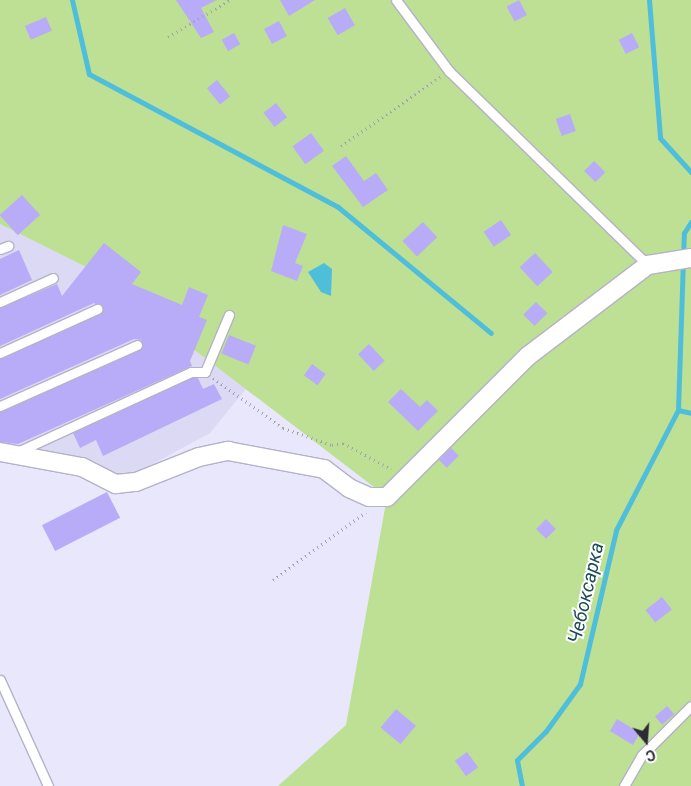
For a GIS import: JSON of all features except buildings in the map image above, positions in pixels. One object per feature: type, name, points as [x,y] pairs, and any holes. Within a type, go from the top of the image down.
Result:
[{"type":"street","points":[[6,453],[82,467],[116,484],[136,482],[199,457],[228,451],[324,469],[349,488],[369,497],[387,497],[528,356],[648,265],[691,258]]},
{"type":"lane","points":[[396,0],[449,71],[648,265]]},
{"type":"lane","points":[[0,302],[54,278]]},
{"type":"lane","points":[[0,353],[97,309]]},
{"type":"lane","points":[[6,453],[190,372],[205,372],[229,315]]},
{"type":"lane","points":[[0,406],[137,345]]},
{"type":"lane","points":[[0,680],[48,786]]},
{"type":"lane","points":[[624,786],[642,755],[691,706]]},
{"type":"path","points":[[168,37],[230,0]]},
{"type":"path","points":[[341,146],[449,71]]},
{"type":"path","points":[[205,372],[283,428],[332,445],[343,443],[406,478]]},
{"type":"path","points":[[273,580],[387,497]]},
{"type":"shaded area","points":[[0,224],[86,267],[246,389],[210,433],[116,484],[0,452]]},
{"type":"green space","points":[[0,0],[691,0],[691,786],[278,786],[346,725],[387,497],[86,267],[0,224]]},
{"type":"water","points":[[324,263],[332,269],[331,296],[321,292],[308,272]]},
{"type":"waterway","points":[[72,0],[89,74],[338,207],[491,333]]},
{"type":"waterway","points":[[649,0],[660,138],[691,172]]},
{"type":"waterway","points":[[678,410],[684,233],[691,222]]},
{"type":"waterway","name":"Чебоксарка","points":[[522,786],[517,760],[546,731],[580,684],[616,530],[678,410],[691,413]]}]
